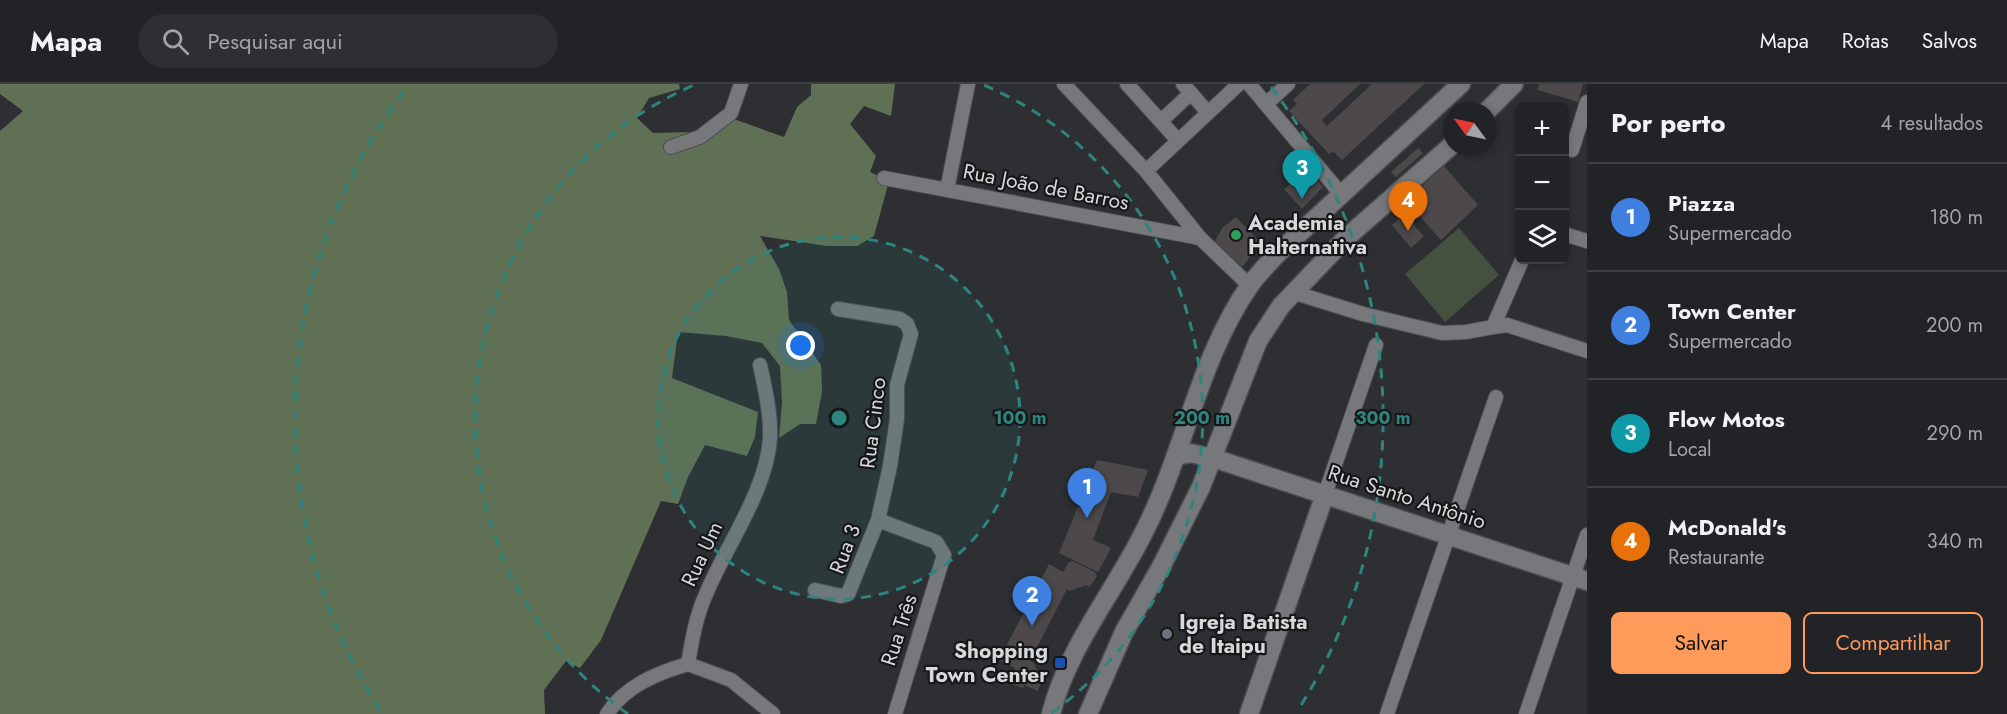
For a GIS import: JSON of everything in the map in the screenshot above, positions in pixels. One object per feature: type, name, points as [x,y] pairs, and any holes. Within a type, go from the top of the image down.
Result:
[{"type":"main road","points":[[1051,714],[1077,649],[1146,529],[1218,345],[1250,286],[1277,254],[1461,84]]},
{"type":"main road","points":[[1495,102],[1514,84]]},
{"type":"main road","points":[[1088,714],[1124,632],[1162,565],[1213,458],[1258,341],[1292,292],[1307,276],[1346,238],[1443,153]]},
{"type":"main road","name":"Rua Santo Antônio","points":[[1176,456],[1190,453],[1213,458],[1580,578]]},
{"type":"main road","points":[[1249,714],[1325,494]]},
{"type":"street","points":[[671,147],[700,137],[731,113],[741,84]]},
{"type":"street","points":[[947,190],[968,84]]},
{"type":"street","points":[[1064,84],[1146,171],[1200,238],[1250,286]]},
{"type":"street","points":[[1127,84],[1173,135]]},
{"type":"street","points":[[1146,171],[1239,84]]},
{"type":"street","points":[[1248,84],[1341,194]]},
{"type":"street","points":[[1266,104],[1288,84]]},
{"type":"street","points":[[1161,121],[1187,88],[1203,107]]},
{"type":"street","points":[[1572,150],[1587,102]]},
{"type":"street","name":"Rua João de Barros","points":[[884,178],[1200,238]]},
{"type":"street","points":[[1569,236],[1587,241]]},
{"type":"street","points":[[1493,327],[1520,264]]},
{"type":"street","points":[[1307,276],[1322,302]]},
{"type":"street","points":[[1292,292],[1442,333],[1507,326],[1587,351]]},
{"type":"street","name":"Rua Cinco","points":[[838,309],[900,319],[907,324],[911,334],[897,385],[897,418],[879,520]]},
{"type":"street","points":[[1325,494],[1376,345]]},
{"type":"street","name":"Rua Um","points":[[688,664],[696,620],[706,594],[758,484],[767,459],[770,437],[766,394],[760,365]]},
{"type":"street","points":[[1387,714],[1496,397]]},
{"type":"street","name":"Rua Três","points":[[879,520],[936,542],[942,549],[944,559],[895,714]]},
{"type":"street","name":"Rua 3","points":[[814,590],[841,596],[848,594],[879,520]]},
{"type":"street","points":[[1526,714],[1580,578],[1587,535]]},
{"type":"street","points":[[607,714],[626,692],[646,680],[688,664],[731,680],[773,714]]},
{"type":"green space","points":[[0,84],[679,84],[680,89],[649,98],[637,118],[653,133],[691,132],[728,117],[784,137],[797,107],[811,95],[811,84],[895,84],[891,116],[864,106],[850,124],[876,156],[870,172],[889,181],[874,236],[857,246],[827,246],[760,236],[779,269],[787,292],[789,320],[821,365],[822,392],[816,424],[800,424],[779,438],[782,402],[780,366],[762,343],[726,336],[678,332],[672,378],[758,412],[755,437],[747,456],[705,445],[688,477],[678,504],[661,501],[601,640],[580,668],[566,661],[544,690],[545,714],[0,714],[0,131],[23,111],[0,94]]},
{"type":"green space","points":[[1459,228],[1499,275],[1445,322],[1405,274]]},
{"type":"building","points":[[1310,84],[1360,84],[1322,120],[1327,126],[1372,84],[1424,84],[1342,160],[1333,151],[1329,154],[1289,111],[1297,104],[1293,100]]},
{"type":"building","points":[[1539,84],[1583,84],[1578,102],[1538,90]]},
{"type":"building","points":[[1418,148],[1423,153],[1396,177],[1391,172]]},
{"type":"building","points":[[1444,166],[1478,205],[1441,240],[1406,201]]},
{"type":"building","points":[[1307,170],[1323,187],[1302,209],[1284,189]]},
{"type":"building","points":[[1404,214],[1424,236],[1411,248],[1392,225]]},
{"type":"building","name":"Academia Halternativa","points":[[1236,217],[1261,243],[1242,267],[1214,243],[1222,228]]},
{"type":"building","points":[[1097,460],[1148,470],[1138,497],[1111,492],[1093,540],[1111,548],[1098,572],[1059,553]]},
{"type":"building","points":[[1073,561],[1095,572],[1097,576],[1090,587],[1086,585],[1070,591],[1067,589],[1030,661],[1034,663],[1042,680],[1038,691],[1024,685],[1023,688],[1012,684],[1010,679],[1015,668],[999,660],[1049,564],[1063,572],[1069,562]]},
{"type":"place","name":"Flow Motos","points":[[1302,199]]},
{"type":"place","name":"McDonald's","points":[[1408,231]]},
{"type":"place","name":"Academia Halternativa","points":[[1236,235]]},
{"type":"place","name":"Piazza","points":[[1087,518]]},
{"type":"place","name":"Town Center","points":[[1032,626]]},
{"type":"place","name":"Igreja Batista de Itaipu","points":[[1167,634]]},
{"type":"place","name":"Shopping Town Center","points":[[1060,663]]}]
